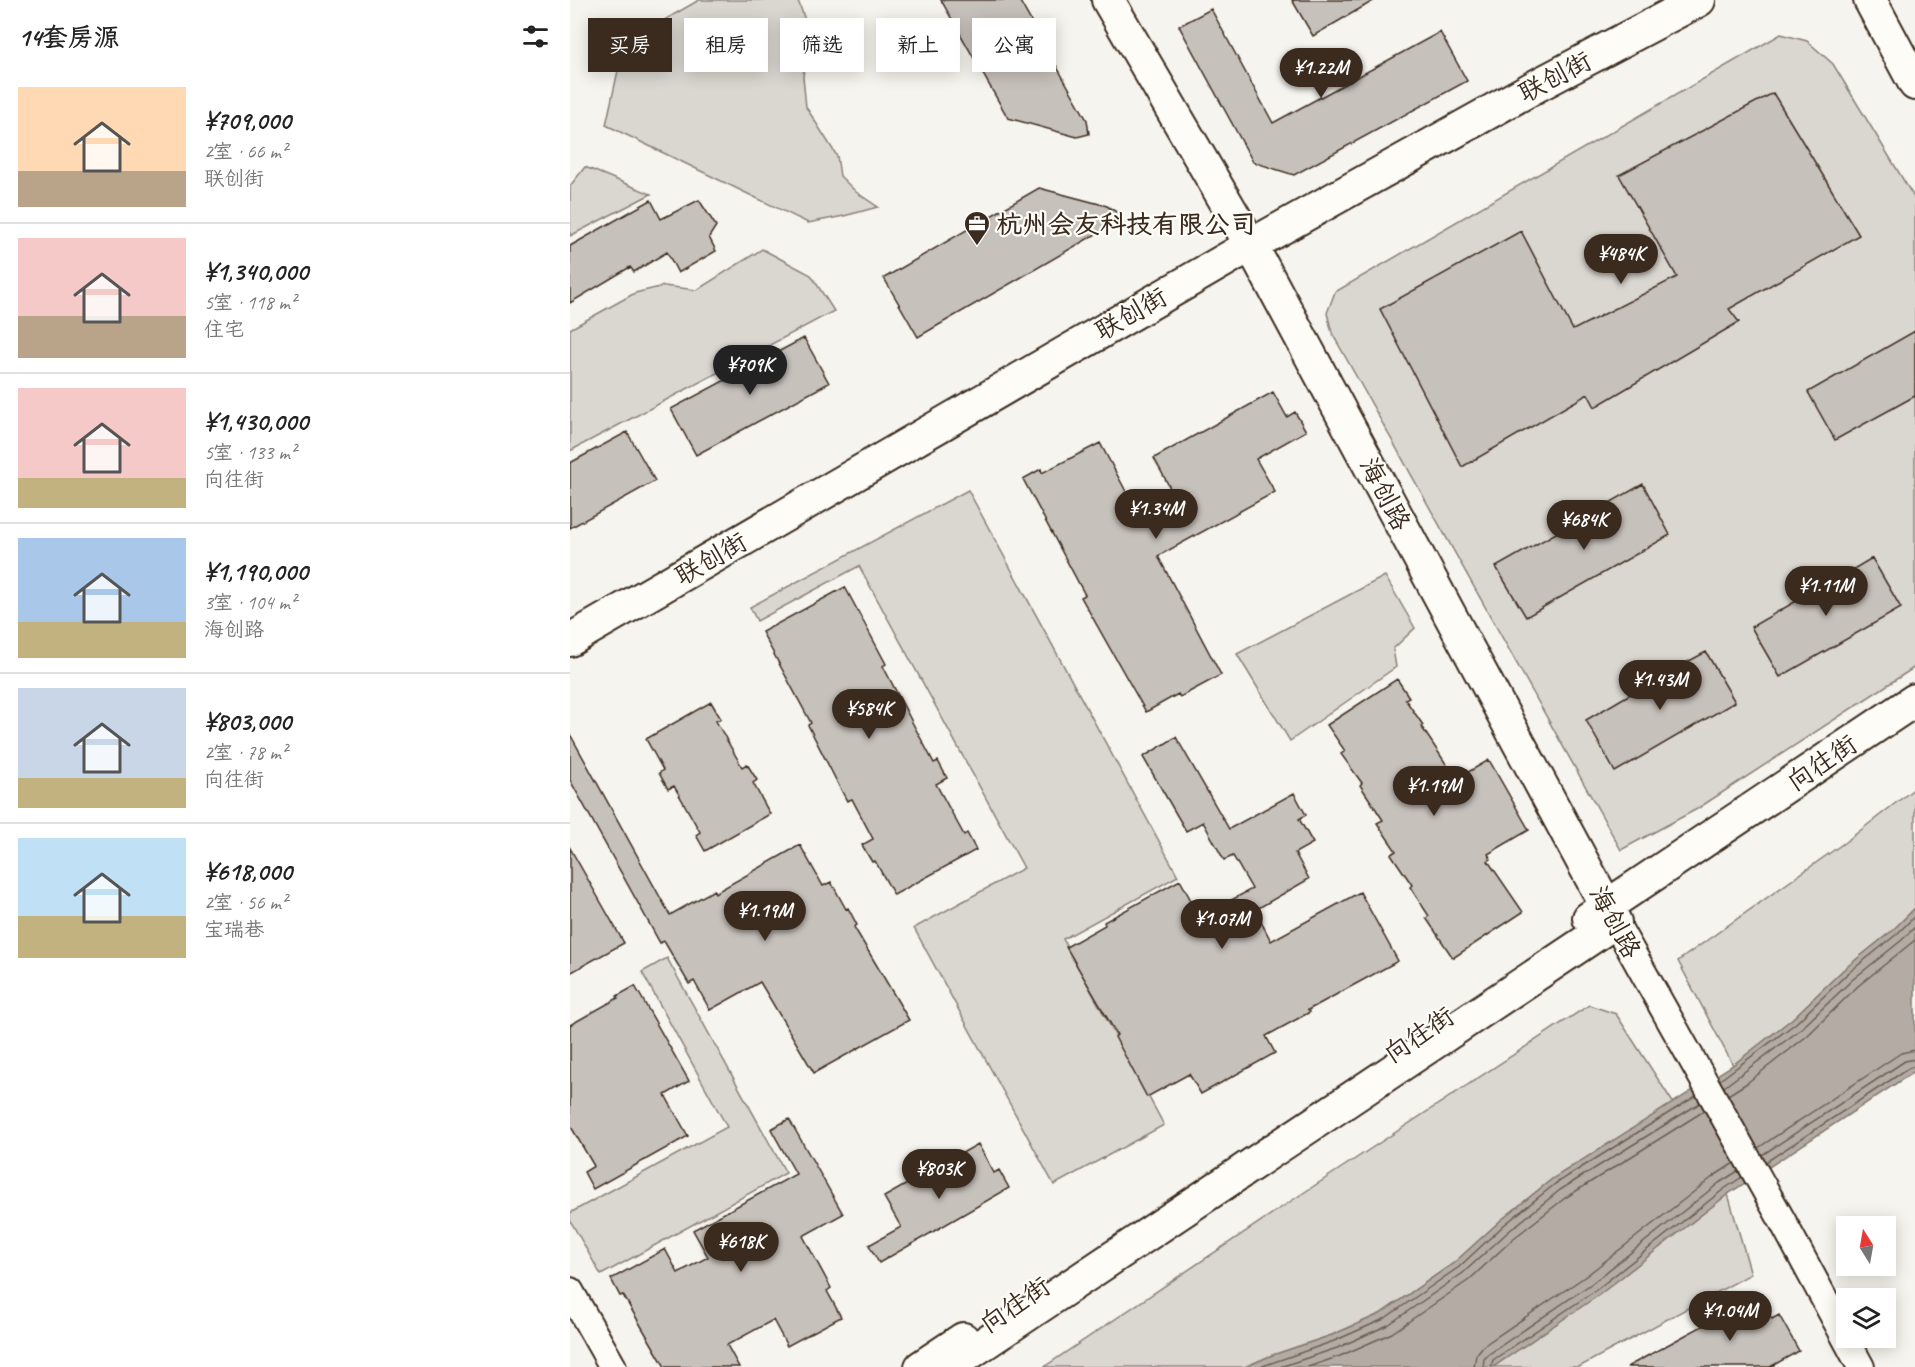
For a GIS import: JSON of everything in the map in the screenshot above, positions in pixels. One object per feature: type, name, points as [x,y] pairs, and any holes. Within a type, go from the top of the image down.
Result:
[{"type":"street","name":"海创路","points":[[1108,0],[1251,245],[1610,914],[1783,1222],[1861,1367]]},
{"type":"street","name":"联创街","points":[[570,640],[1251,245],[1538,85],[1699,0]]},
{"type":"street","points":[[1870,0],[1915,84]]},
{"type":"street","name":"向往街","points":[[949,1367],[1610,914],[1915,700]]},
{"type":"street","name":"向往街","points":[[921,1367],[1610,914]]},
{"type":"street","points":[[570,1291],[613,1367]]},
{"type":"shaded area","points":[[699,0],[797,0],[804,18],[780,18],[780,72],[804,72],[806,107],[837,156],[840,176],[856,192],[878,207],[808,223],[606,125],[618,72],[672,72],[672,18],[668,18]]},
{"type":"shaded area","points":[[1781,34],[1807,41],[1833,64],[1915,199],[1915,667],[1697,809],[1621,850],[1332,333],[1327,313],[1335,292]]},
{"type":"shaded area","points":[[585,167],[651,194],[570,236],[570,186]]},
{"type":"shaded area","points":[[762,249],[811,275],[834,311],[570,451],[570,329],[635,293],[664,286],[697,290]]},
{"type":"shaded area","points":[[968,490],[1178,876],[1063,939],[1164,1125],[1054,1185],[914,928],[1024,868],[859,566],[757,621],[750,607]]},
{"type":"shaded area","points":[[1385,576],[1415,628],[1393,649],[1396,667],[1290,741],[1237,654]]},
{"type":"shaded area","points":[[1915,788],[1915,908],[1893,930],[1843,970],[1792,1019],[1733,1065],[1678,961],[1848,840]]},
{"type":"shaded area","points":[[667,958],[786,1173],[601,1275],[570,1220],[570,1213],[727,1127],[642,972]]},
{"type":"shaded area","points":[[1589,1005],[1616,1014],[1674,1104],[1552,1179],[1500,1221],[1455,1262],[1380,1314],[1332,1335],[1245,1367],[1044,1367],[1279,1209]]},
{"type":"shaded area","points":[[1728,1194],[1751,1274],[1579,1367],[1493,1367],[1599,1294]]},
{"type":"water","points":[[1915,908],[1915,1071],[1728,1194],[1599,1295],[1493,1367],[1245,1367],[1332,1335],[1380,1314],[1455,1262],[1500,1221],[1552,1179],[1733,1065],[1792,1019],[1843,970],[1893,930]]},
{"type":"building","points":[[941,0],[1019,0],[1029,18],[972,18],[972,55],[960,33],[960,18],[951,18]]},
{"type":"building","points":[[1292,0],[1375,0],[1313,36]]},
{"type":"building","points":[[1211,9],[1273,123],[1440,32],[1467,81],[1294,175],[1253,162],[1179,26]]},
{"type":"building","points":[[1056,65],[1087,120],[1089,134],[1077,137],[1008,118],[982,72],[1056,72]]},
{"type":"building","points":[[1773,93],[1859,235],[1729,309],[1739,322],[1595,407],[1588,394],[1462,467],[1380,309],[1521,231],[1573,330],[1677,277],[1619,175]]},
{"type":"building","points":[[1039,188],[1107,206],[1118,213],[1115,223],[918,337],[884,278]]},
{"type":"building","points":[[651,200],[661,219],[699,200],[716,226],[709,237],[716,251],[678,273],[667,252],[634,272],[630,267],[570,303],[570,246]]},
{"type":"building","points":[[1915,331],[1915,396],[1835,440],[1808,392]]},
{"type":"building","points":[[804,338],[829,383],[696,455],[671,409]]},
{"type":"building","points":[[1273,392],[1287,417],[1295,412],[1306,431],[1256,459],[1275,492],[1158,556],[1221,675],[1180,697],[1178,694],[1146,712],[1081,597],[1085,595],[1023,479],[1041,469],[1042,473],[1100,443],[1135,508],[1170,488],[1154,458]]},
{"type":"building","points":[[627,432],[655,481],[570,528],[570,463]]},
{"type":"building","points":[[1643,484],[1670,535],[1526,617],[1496,567]]},
{"type":"building","points":[[1872,558],[1901,608],[1780,677],[1751,627],[1800,599],[1798,596],[1823,583],[1825,586]]},
{"type":"building","points":[[845,587],[886,664],[883,666],[912,722],[934,763],[938,761],[947,778],[936,784],[964,835],[967,833],[976,850],[894,895],[875,861],[872,862],[862,845],[873,839],[852,799],[847,801],[808,725],[811,723],[762,632]]},
{"type":"building","points":[[1706,652],[1735,702],[1615,772],[1586,720],[1656,677]]},
{"type":"building","points":[[1397,679],[1409,697],[1405,699],[1456,779],[1489,760],[1529,830],[1488,854],[1491,859],[1488,861],[1523,912],[1453,958],[1426,918],[1429,916],[1391,854],[1396,851],[1377,823],[1383,820],[1360,785],[1362,783],[1341,754],[1345,751],[1327,725]]},
{"type":"building","points":[[711,702],[721,719],[716,721],[742,767],[747,764],[757,780],[753,783],[770,814],[705,851],[696,835],[700,832],[674,786],[668,789],[659,773],[663,770],[646,739]]},
{"type":"building","points":[[570,734],[670,915],[714,890],[715,893],[800,845],[823,886],[831,882],[846,909],[848,908],[857,925],[854,927],[909,1020],[814,1073],[760,982],[710,1010],[694,981],[689,984],[664,941],[660,943],[570,780]]},
{"type":"building","points":[[1176,737],[1229,829],[1294,793],[1306,815],[1299,819],[1313,843],[1295,853],[1309,879],[1255,910],[1271,941],[1360,892],[1398,961],[1308,1010],[1310,1012],[1266,1036],[1275,1053],[1201,1094],[1189,1074],[1147,1097],[1115,1037],[1117,1035],[1066,947],[1105,925],[1104,922],[1180,880],[1200,917],[1252,889],[1233,856],[1224,860],[1203,822],[1186,831],[1143,757]]},
{"type":"building","points":[[570,848],[624,943],[570,973]]},
{"type":"building","points":[[635,986],[689,1081],[665,1095],[688,1136],[593,1189],[584,1172],[594,1166],[570,1125],[570,1025]]},
{"type":"building","points":[[789,1119],[843,1214],[803,1236],[831,1288],[827,1291],[841,1317],[787,1346],[773,1320],[727,1345],[739,1367],[665,1367],[623,1295],[620,1296],[611,1279],[665,1249],[678,1273],[708,1257],[693,1230],[796,1174],[771,1129]]},
{"type":"building","points":[[978,1144],[994,1173],[999,1170],[1009,1188],[879,1263],[869,1245],[901,1227],[884,1197]]},
{"type":"building","points":[[1759,1295],[1772,1319],[1779,1315],[1799,1351],[1770,1367],[1627,1367]]},
{"type":"place","name":"杭州会友科技有限公司","points":[[977,247]]}]
